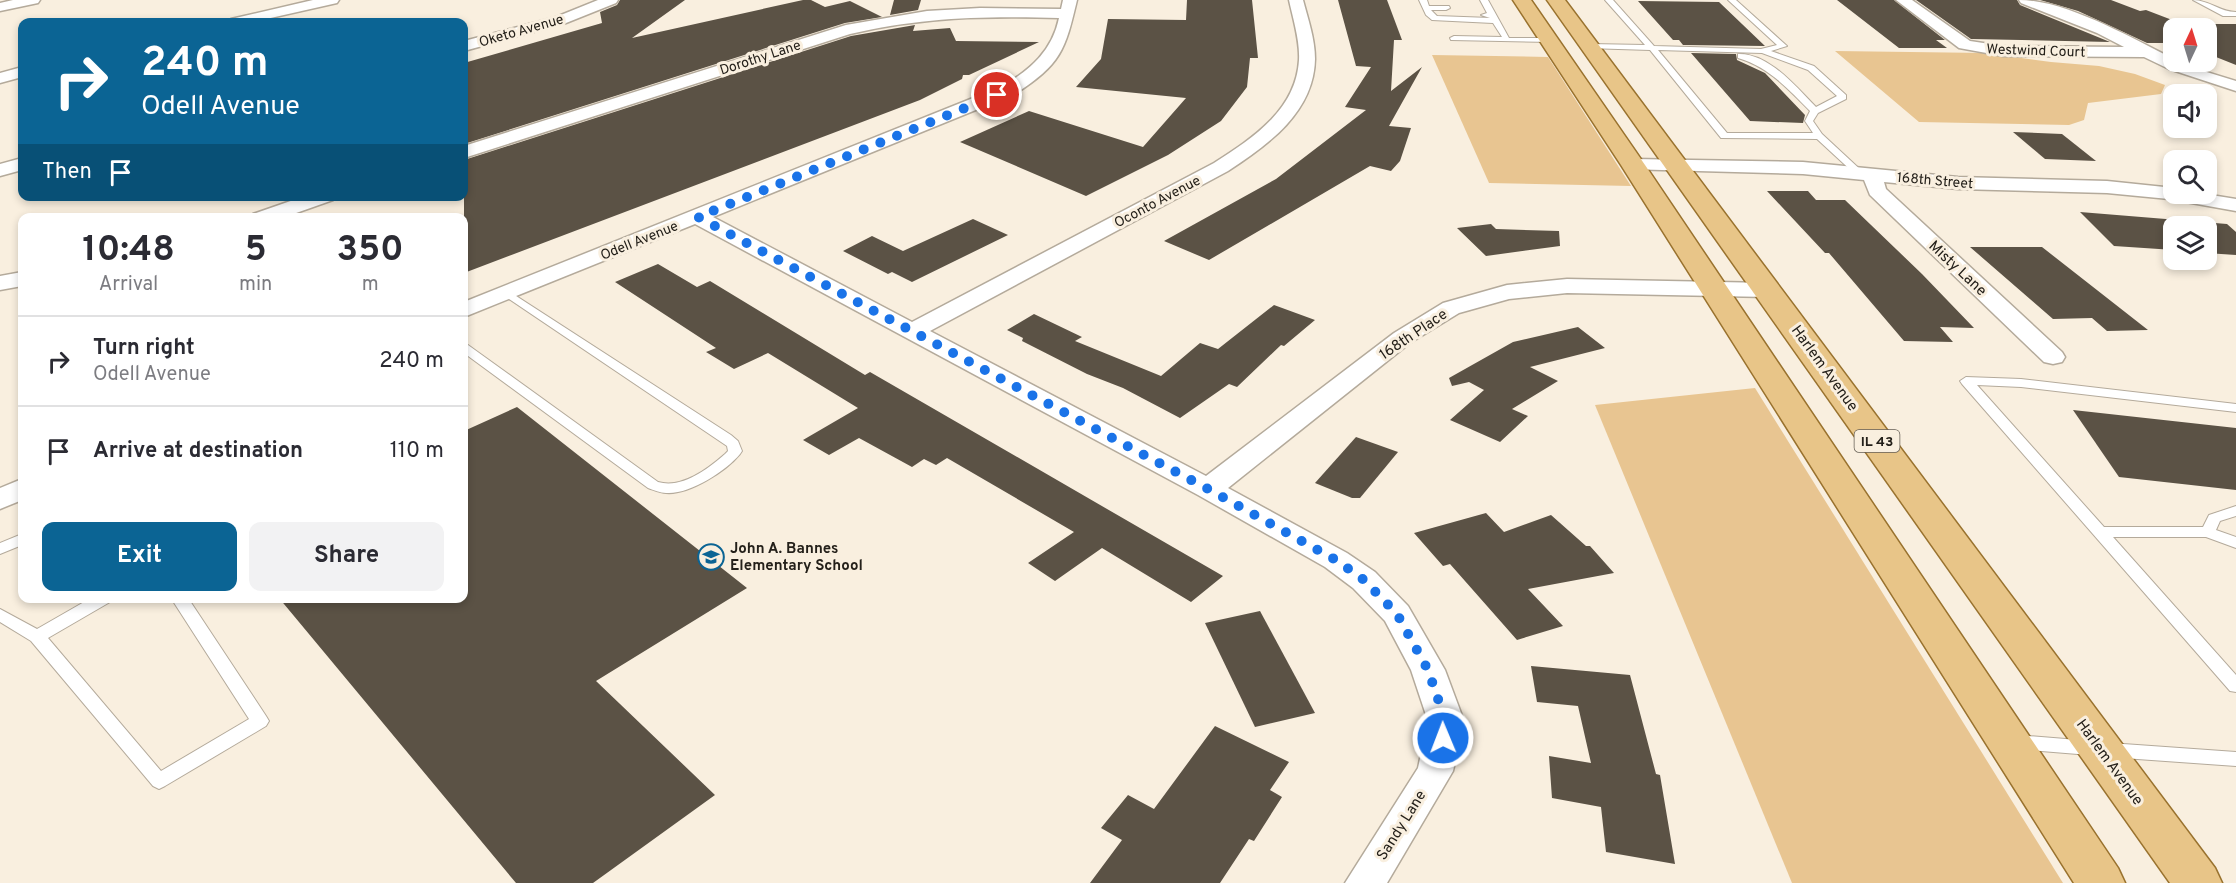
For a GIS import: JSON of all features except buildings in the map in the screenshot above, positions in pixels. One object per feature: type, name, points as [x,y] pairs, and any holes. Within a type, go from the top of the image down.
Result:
[{"type":"main road","points":[[1522,0],[1633,165],[2101,883]]},
{"type":"main road","name":"Harlem Avenue","points":[[1556,0],[2198,883]]},
{"type":"street","points":[[0,7],[33,0]]},
{"type":"street","points":[[253,18],[332,0]]},
{"type":"street","name":"Oketo Avenue","points":[[468,45],[561,20],[611,0]]},
{"type":"street","name":"Oconto Avenue","points":[[912,331],[1221,167],[1274,129],[1294,104],[1306,72],[1306,50],[1296,0]]},
{"type":"street","name":"Westwind Court","points":[[1903,0],[1965,45],[1974,47],[2003,51],[2147,52]]},
{"type":"street","points":[[2026,0],[2102,30],[2175,66],[2236,86]]},
{"type":"street","name":"Dorothy Lane","points":[[468,151],[873,23],[945,14],[1068,7]]},
{"type":"street","name":"Odell Avenue","points":[[468,308],[1009,90],[1025,80],[1048,59],[1063,34],[1068,7]]},
{"type":"street","points":[[0,78],[18,73]]},
{"type":"street","points":[[0,170],[18,165]]},
{"type":"street","name":"168th Street","points":[[1633,165],[1803,168],[1958,183],[2107,188],[2169,193],[2236,206]]},
{"type":"street","name":"Misty Lane","points":[[1865,174],[1877,191],[2052,357]]},
{"type":"street","points":[[275,213],[311,201]]},
{"type":"street","name":"Sandy Lane","points":[[698,217],[1208,489],[1336,560],[1364,580],[1397,614],[1428,670],[1446,722],[1435,771],[1365,883]]},
{"type":"street","points":[[0,283],[18,280]]},
{"type":"street","name":"168th Place","points":[[1208,489],[1402,338],[1451,308],[1507,292],[1567,286],[1768,290]]},
{"type":"street","points":[[0,500],[18,490]]},
{"type":"lane","points":[[1609,0],[1724,135],[1819,136]]},
{"type":"lane","points":[[1590,46],[1761,51],[1783,46],[1732,0]]},
{"type":"lane","points":[[2197,0],[2226,14],[2236,14]]},
{"type":"lane","points":[[1426,7],[1442,20],[1485,11],[1507,40]]},
{"type":"lane","points":[[1426,7],[1447,10]]},
{"type":"lane","points":[[1454,38],[1551,40]]},
{"type":"lane","points":[[1761,51],[1811,68],[1843,97],[1815,111],[1809,121],[1819,136],[1865,174]]},
{"type":"lane","points":[[1659,57],[1742,56],[1759,60],[1774,71],[1815,111]]},
{"type":"lane","points":[[468,351],[653,485],[668,489],[687,484],[728,461],[735,451],[733,444],[726,438],[507,293]]},
{"type":"lane","points":[[2236,408],[2021,383],[1966,381],[2236,686]]},
{"type":"lane","points":[[2208,532],[2214,518],[2236,511]]},
{"type":"lane","points":[[2100,532],[2208,532],[2236,543]]},
{"type":"lane","points":[[0,549],[18,541]]},
{"type":"lane","points":[[37,637],[95,603]]},
{"type":"lane","points":[[0,615],[37,637],[159,781],[260,721],[182,603]]},
{"type":"lane","points":[[2008,741],[2236,759]]},
{"type":"shaded area","points":[[1835,51],[1985,53],[2099,66],[2135,74],[2163,84],[2161,94],[2088,103],[2084,120],[2069,125],[1919,122]]},
{"type":"shaded area","points":[[1432,55],[1548,57],[1631,186],[1489,183]]},
{"type":"shaded area","points":[[1755,388],[2063,883],[1792,883],[1595,405]]},
{"type":"place","name":"John A. Bannes Elementary School","points":[[711,557]]},
{"type":"route","points":[[997,95],[698,217],[1208,489],[1336,560],[1364,580],[1397,614],[1428,670],[1446,722],[1443,738]]}]
